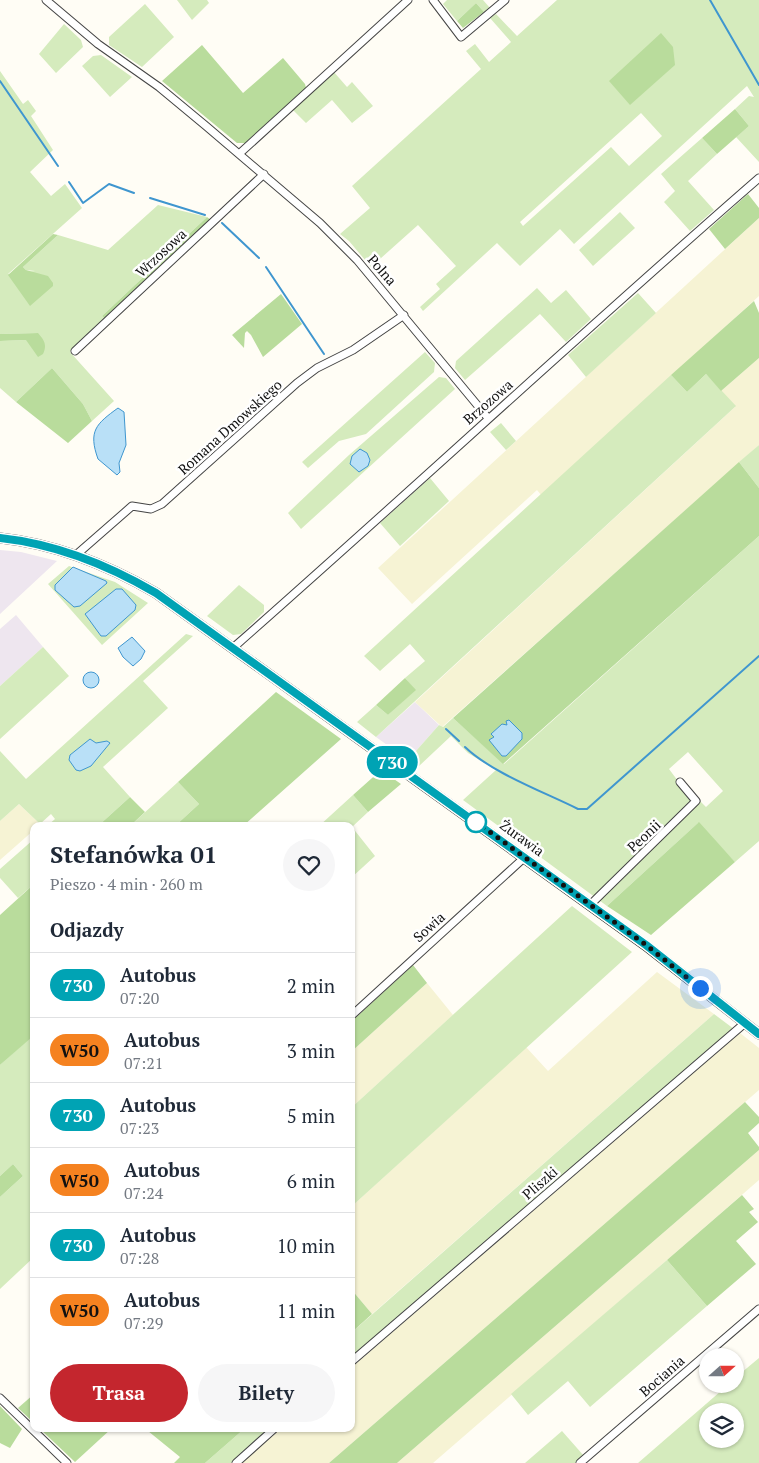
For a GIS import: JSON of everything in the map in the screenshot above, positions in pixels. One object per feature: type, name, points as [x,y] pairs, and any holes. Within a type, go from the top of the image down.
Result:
[{"type":"main road","name":"Żurawia","points":[[0,538],[76,555],[116,571],[156,593],[646,945],[759,1034]]},
{"type":"street","name":"Polna","points":[[46,0],[98,44],[159,87],[297,202],[357,260],[488,418]]},
{"type":"street","points":[[239,154],[408,0]]},
{"type":"street","points":[[433,0],[461,37],[504,0]]},
{"type":"street","name":"Wrzosowa","points":[[75,351],[264,174]]},
{"type":"street","name":"Brzozowa","points":[[234,648],[609,308],[759,178]]},
{"type":"street","name":"Romana Dmowskiego","points":[[76,555],[132,506],[151,509],[162,504],[297,383],[317,368],[357,347],[404,315]]},
{"type":"street","name":"Peonii","points":[[590,905],[696,801],[680,782]]},
{"type":"street","name":"Sowia","points":[[355,1012],[525,857]]},
{"type":"street","name":"Pliszki","points":[[355,1359],[745,1023]]},
{"type":"street","name":"Bociania","points":[[580,1463],[759,1309]]},
{"type":"street","points":[[0,1398],[30,1428]]},
{"type":"street","points":[[35,1432],[66,1463]]},
{"type":"street","points":[[236,1463],[271,1432]]},
{"type":"shaded area","points":[[759,218],[759,296],[541,495],[537,490],[412,604],[378,568]]},
{"type":"shaded area","points":[[759,358],[759,445],[442,727],[415,702],[735,407],[721,391]]},
{"type":"shaded area","points":[[0,550],[21,552],[57,561],[0,614]]},
{"type":"shaded area","points":[[16,615],[43,647],[0,686],[0,629]]},
{"type":"shaded area","points":[[415,702],[439,725],[408,760],[376,737]]},
{"type":"shaded area","points":[[19,804],[38,822],[30,822],[30,834],[0,860],[0,821]]},
{"type":"shaded area","points":[[657,972],[714,1014],[372,1314],[355,1294],[355,1203],[526,1047],[548,1071]]},
{"type":"shaded area","points":[[427,983],[453,1015],[355,1104],[355,1048]]},
{"type":"shaded area","points":[[740,1033],[759,1048],[759,1090],[329,1463],[241,1463],[277,1432],[355,1432],[355,1365]]},
{"type":"shaded area","points":[[759,1150],[759,1180],[433,1463],[397,1463]]},
{"type":"green space","points":[[177,0],[207,0],[209,3],[192,20]]},
{"type":"green space","points":[[447,0],[483,0],[490,8],[484,12],[476,3],[457,21],[443,4]]},
{"type":"green space","points":[[557,0],[759,0],[759,162],[736,137],[749,126],[735,109],[749,96],[754,97],[747,86],[574,244],[560,229],[520,266],[497,243],[423,311],[420,307],[440,289],[436,284],[456,266],[418,225],[371,267],[349,241],[340,234],[370,208],[352,186],[481,69],[466,51],[475,44],[489,62],[511,42],[490,18],[496,14],[517,36]],"holes":[[[641,113],[662,136],[629,166],[611,147],[523,226],[520,222]]]},
{"type":"green space","points":[[476,3],[484,12],[463,28],[457,21]]},
{"type":"green space","points":[[145,4],[174,37],[142,67],[109,45],[109,37]]},
{"type":"green space","points":[[64,24],[81,40],[83,47],[56,73],[39,54]]},
{"type":"green space","points":[[661,33],[673,47],[675,65],[630,105],[609,81]]},
{"type":"green space","points":[[202,45],[243,93],[283,58],[305,84],[306,88],[245,143],[237,143],[162,81]]},
{"type":"green space","points":[[101,55],[132,77],[110,97],[82,66],[93,56]]},
{"type":"green space","points":[[0,71],[23,104],[28,100],[36,111],[31,116],[53,150],[30,172],[51,196],[65,184],[82,208],[8,274],[35,271],[26,270],[23,267],[58,235],[108,250],[158,205],[207,217],[102,316],[105,319],[70,352],[114,401],[92,421],[83,404],[52,368],[16,402],[0,388],[0,341],[26,340],[38,333],[0,334]]},
{"type":"green space","points":[[333,71],[347,87],[352,82],[373,106],[352,123],[332,100],[306,123],[292,109]]},
{"type":"green space","points":[[735,109],[749,126],[717,154],[702,138]]},
{"type":"green space","points":[[702,138],[717,154],[688,181],[714,210],[690,231],[664,202],[675,191],[661,174]]},
{"type":"green space","points":[[748,194],[759,208],[759,218],[725,249],[709,229]]},
{"type":"green space","points":[[620,212],[635,228],[593,266],[579,250]]},
{"type":"green space","points":[[207,217],[211,220],[105,319],[102,316]]},
{"type":"green space","points":[[53,234],[58,235],[23,267],[26,270],[48,276],[53,283],[53,286],[30,306],[8,275]]},
{"type":"green space","points":[[537,288],[551,303],[566,290],[591,319],[566,342],[540,314],[465,380],[455,368],[456,361]]},
{"type":"green space","points":[[638,293],[656,313],[586,377],[568,355]]},
{"type":"green space","points":[[281,294],[302,324],[263,357],[247,331],[245,333],[244,348],[232,335]]},
{"type":"green space","points":[[754,301],[759,313],[759,358],[721,391],[706,374],[687,392],[671,375]]},
{"type":"green space","points":[[38,333],[44,341],[45,348],[43,354],[38,357],[26,340],[0,341],[0,334]]},
{"type":"green space","points":[[425,352],[435,363],[434,372],[366,434],[339,441],[308,468],[302,462]]},
{"type":"green space","points":[[52,368],[83,404],[92,421],[68,443],[16,402]]},
{"type":"green space","points":[[706,374],[736,406],[376,737],[357,722],[376,705],[388,715],[415,690],[405,678],[425,661],[410,644],[380,671],[364,656],[671,375],[687,392]]},
{"type":"green space","points":[[439,377],[446,378],[455,389],[301,529],[288,513],[349,455]]},
{"type":"green space","points":[[501,423],[516,441],[506,450],[490,432]]},
{"type":"green space","points":[[759,445],[759,488],[739,462]]},
{"type":"green space","points":[[739,462],[759,488],[759,536],[503,764],[453,718]]},
{"type":"green space","points":[[430,478],[449,501],[400,546],[380,523]]},
{"type":"green space","points":[[759,536],[759,841],[735,862],[698,823],[607,906],[463,800],[496,770],[468,753],[451,736],[418,767],[408,760],[439,725],[443,727],[453,718],[504,764]],"holes":[[[688,752],[723,791],[706,807],[700,801],[696,804],[676,782],[678,781],[669,769]]]},
{"type":"green space","points":[[69,566],[115,582],[148,603],[102,645],[48,584]]},
{"type":"green space","points":[[239,585],[264,605],[264,612],[241,634],[233,635],[207,616]]},
{"type":"green space","points":[[186,634],[193,636],[143,681],[168,708],[103,767],[130,797],[102,822],[52,822],[55,819],[51,814],[42,822],[38,822],[19,804],[0,821],[0,751],[26,779]]},
{"type":"green space","points":[[43,647],[69,676],[0,739],[0,686]]},
{"type":"green space","points":[[405,678],[416,690],[388,715],[376,705]]},
{"type":"green space","points":[[276,692],[341,739],[248,822],[179,822],[199,804],[178,782]]},
{"type":"green space","points":[[381,770],[401,784],[368,812],[353,795]]},
{"type":"green space","points":[[178,782],[199,804],[179,822],[134,822]]},
{"type":"green space","points":[[353,795],[368,812],[355,824],[355,822],[323,822]]},
{"type":"green space","points":[[130,797],[145,812],[134,822],[102,822]]},
{"type":"green space","points":[[699,822],[735,862],[651,935],[607,906]]},
{"type":"green space","points":[[355,831],[375,856],[355,874]]},
{"type":"green space","points":[[30,843],[30,888],[18,898],[0,878],[0,869]]},
{"type":"green space","points":[[30,888],[30,1039],[0,1065],[0,915]]},
{"type":"green space","points":[[572,906],[632,952],[355,1203],[355,1104]]},
{"type":"green space","points":[[413,965],[427,983],[355,1048],[355,1018]]},
{"type":"green space","points":[[714,1014],[734,1029],[355,1356],[355,1329]]},
{"type":"green space","points":[[30,1038],[30,1261],[0,1289],[0,1197],[23,1176],[13,1164],[0,1176],[0,1065]]},
{"type":"green space","points":[[745,1102],[759,1117],[759,1123],[748,1133],[759,1147],[759,1150],[397,1463],[329,1463]]},
{"type":"green space","points":[[13,1164],[23,1176],[0,1197],[0,1176]]},
{"type":"green space","points":[[742,1195],[754,1209],[749,1212],[758,1222],[736,1241],[756,1264],[707,1306],[667,1260]]},
{"type":"green space","points":[[667,1260],[707,1306],[590,1407],[568,1381],[528,1415],[511,1394]]},
{"type":"green space","points":[[355,1294],[372,1314],[355,1329]]},
{"type":"green space","points":[[759,1358],[759,1463],[638,1463],[699,1410],[699,1448],[744,1448],[744,1403],[707,1403],[719,1393],[744,1393],[744,1370]]},
{"type":"green space","points":[[30,1398],[30,1419],[18,1408]]},
{"type":"green space","points":[[0,1406],[22,1429],[10,1448],[0,1443]]},
{"type":"green space","points":[[562,1431],[584,1456],[576,1463],[525,1463]]},
{"type":"green space","points":[[43,1432],[108,1432],[75,1462]]},
{"type":"green space","points":[[149,1432],[241,1432],[205,1463],[174,1463],[180,1457]]},
{"type":"green space","points":[[241,1432],[267,1432],[231,1463],[205,1463]]},
{"type":"water","points":[[118,408],[124,412],[126,445],[119,463],[120,472],[117,475],[98,459],[94,435],[99,424]]},
{"type":"water","points":[[360,449],[367,453],[370,460],[368,466],[359,472],[350,464],[352,456]]},
{"type":"water","points":[[73,567],[107,583],[80,606],[74,607],[55,590],[55,585]]},
{"type":"water","points":[[116,589],[122,589],[136,605],[135,610],[106,636],[101,636],[85,614]]},
{"type":"water","points":[[132,637],[145,651],[141,659],[133,666],[123,657],[118,648]]},
{"type":"water","points":[[88,672],[94,672],[99,677],[97,686],[88,688],[83,683],[83,677]]},
{"type":"water","points":[[509,720],[522,733],[522,739],[506,756],[502,756],[489,740],[494,737],[491,734],[502,724],[507,725],[506,721]]},
{"type":"water","points":[[90,739],[96,743],[107,741],[110,743],[91,766],[80,771],[76,770],[69,760],[70,755]]},
{"type":"waterway","points":[[710,0],[759,85]]},
{"type":"waterway","points":[[0,81],[58,166]]},
{"type":"waterway","points":[[69,182],[83,203],[109,184],[134,193]]},
{"type":"waterway","points":[[150,198],[205,215]]},
{"type":"waterway","points":[[222,223],[259,258]]},
{"type":"waterway","points":[[266,267],[324,354]]},
{"type":"waterway","points":[[465,747],[504,774],[578,809],[587,809],[759,656]]},
{"type":"waterway","points":[[446,729],[459,741]]},
{"type":"bus line","name":"730","points":[[0,538],[74,554],[116,571],[156,593],[646,945],[759,1034]]},
{"type":"route","points":[[476,822],[646,945],[700,988]]}]
